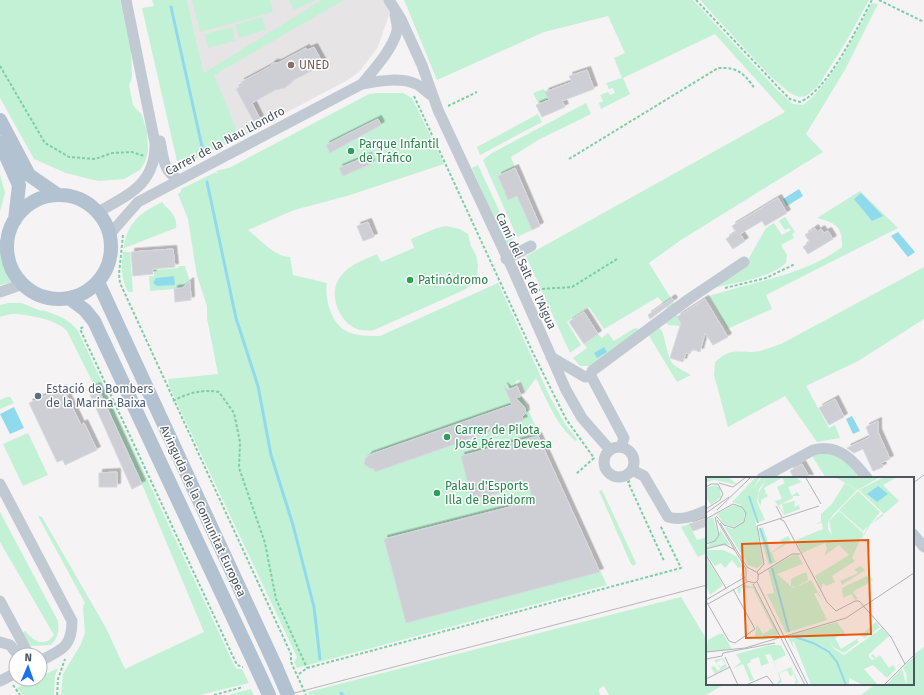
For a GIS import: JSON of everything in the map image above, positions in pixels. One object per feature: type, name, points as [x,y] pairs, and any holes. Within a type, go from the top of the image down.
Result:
[{"type":"main road","points":[[0,120],[29,175],[58,195]]},
{"type":"main road","points":[[0,143],[19,185],[14,220],[4,245],[13,272],[23,284],[36,294],[52,299],[69,298],[84,293],[98,282],[107,268],[112,251],[110,234],[105,222],[98,212],[80,199],[73,196],[58,195],[36,201],[26,207],[14,220]]},
{"type":"main road","name":"Avinguda de la Comunitat Europea","points":[[98,282],[288,695]]},
{"type":"main road","name":"Avinguda de la Comunitat Europea","points":[[69,298],[85,310],[94,321],[269,695]]},
{"type":"street","points":[[98,212],[131,193],[145,181],[152,168],[154,160],[155,142],[126,0]]},
{"type":"street","name":"Camí del Salt de l'Aigua","points":[[389,0],[422,64],[431,95],[551,357],[582,418],[610,450]]},
{"type":"street","name":"Carrer de la Nau Llondro","points":[[362,84],[377,65],[398,30],[395,12]]},
{"type":"street","name":"Carrer de la Nau Llondro","points":[[110,234],[138,202],[362,84],[387,80],[405,81],[416,84],[431,95]]},
{"type":"street","points":[[144,90],[150,97],[166,167],[171,175],[179,180]]},
{"type":"street","points":[[506,258],[531,246]]},
{"type":"street","points":[[621,447],[624,438],[591,376],[592,371],[681,307],[689,299],[744,262]]},
{"type":"street","points":[[0,292],[23,284]]},
{"type":"street","points":[[551,357],[585,377],[591,376]]},
{"type":"street","points":[[633,474],[634,460],[630,452],[621,447],[610,450],[604,460],[605,468],[610,474],[619,477],[628,473],[633,474],[644,476],[668,517],[674,519],[688,517],[706,510]]},
{"type":"street","points":[[764,477],[821,447],[833,448],[845,454],[866,477]]},
{"type":"street","points":[[0,484],[70,614],[72,621],[69,642],[62,650],[48,657]]},
{"type":"street","points":[[914,535],[924,547]]},
{"type":"street","points":[[0,601],[25,647]]},
{"type":"street","points":[[0,642],[10,645],[12,647]]},
{"type":"path","points":[[696,0],[790,99],[800,102],[808,99],[827,78],[872,0]]},
{"type":"path","points":[[879,0],[924,22]]},
{"type":"path","points":[[0,66],[17,99],[45,143],[69,157],[95,159],[112,153],[132,152],[154,160]]},
{"type":"path","points":[[569,159],[718,68],[733,68],[746,76],[755,89]]},
{"type":"path","points":[[412,92],[533,353],[566,419],[594,458],[576,474]]},
{"type":"path","points":[[438,110],[477,92]]},
{"type":"path","points":[[124,230],[119,274],[120,283],[173,401],[291,654],[291,662],[306,695]]},
{"type":"path","points":[[525,298],[541,289],[572,287],[616,259]]},
{"type":"path","points":[[722,289],[766,278],[796,264]]},
{"type":"path","points":[[80,329],[237,665],[244,668]]},
{"type":"path","points":[[173,401],[191,393],[211,391],[219,392],[234,414],[240,442],[239,468],[265,543],[276,599],[307,668]]},
{"type":"path","points":[[633,474],[628,482],[664,560]]},
{"type":"path","points":[[299,674],[307,668],[346,657],[681,568],[657,519]]},
{"type":"path","points":[[57,695],[58,679],[66,655],[62,650]]},
{"type":"path","points":[[214,695],[243,687]]},
{"type":"shaded area","name":"UNED","points":[[187,0],[394,0],[378,47],[359,72],[346,81],[240,137],[211,70],[204,73]]},
{"type":"green space","points":[[0,0],[120,0],[131,49],[132,77],[129,86],[133,105],[142,115],[147,132],[148,152],[145,162],[140,170],[124,179],[98,181],[66,173],[34,159],[0,98]]},
{"type":"green space","points":[[152,0],[187,0],[204,73],[322,0],[344,0],[214,75],[239,135],[272,118],[273,120],[233,142],[210,150],[197,158],[177,161],[142,8],[154,6]]},
{"type":"green space","points":[[192,0],[270,0],[273,12],[200,32]]},
{"type":"green space","points":[[289,0],[316,0],[294,10]]},
{"type":"green space","points":[[404,0],[693,0],[779,92],[793,104],[803,105],[823,85],[833,72],[872,3],[878,4],[846,68],[806,134],[823,152],[681,240],[649,263],[675,305],[668,310],[658,297],[604,329],[589,307],[567,322],[581,345],[570,353],[526,256],[785,112],[715,34],[623,78],[630,94],[601,109],[599,103],[603,101],[600,95],[608,92],[610,95],[615,93],[613,88],[609,89],[606,83],[622,78],[614,58],[625,53],[608,16],[544,32],[437,80]]},
{"type":"green space","points":[[700,0],[869,0],[846,42],[818,86],[806,96],[799,97],[790,93],[771,77]]},
{"type":"green space","points":[[262,17],[266,30],[239,38],[235,25]]},
{"type":"green space","points":[[232,27],[235,41],[208,48],[205,34]]},
{"type":"green space","points":[[552,88],[556,98],[539,105],[533,93]]},
{"type":"green space","points":[[403,93],[412,98],[444,164],[347,196],[294,210],[248,230],[274,251],[290,257],[293,275],[327,283],[326,289],[328,303],[333,317],[341,328],[354,334],[380,336],[498,283],[550,397],[565,424],[577,439],[576,441],[563,428],[548,403],[536,378],[525,393],[519,380],[515,382],[536,427],[540,443],[607,585],[297,668],[294,662],[297,657],[169,386],[168,379],[218,374],[207,318],[207,306],[197,276],[188,219],[178,194],[181,192],[181,189],[214,173],[218,173],[216,171],[229,168],[369,94]]},
{"type":"green space","points":[[586,103],[591,114],[540,139],[511,157],[515,168],[498,176],[508,199],[517,196],[532,230],[517,237],[483,160],[492,153]]},
{"type":"green space","points":[[538,114],[542,122],[480,155],[477,147]]},
{"type":"green space","points":[[478,165],[515,245],[510,248],[506,246],[472,168]]},
{"type":"green space","points":[[0,174],[5,193],[0,211]]},
{"type":"green space","points":[[860,191],[898,228],[766,295],[772,309],[727,329],[709,296],[795,271],[827,257],[842,247],[841,235],[837,226],[829,221],[817,218]]},
{"type":"green space","points":[[162,202],[174,216],[176,220],[176,228],[124,248],[125,240],[131,226],[147,210]]},
{"type":"green space","points":[[785,217],[795,232],[792,234],[794,238],[781,245],[787,255],[786,263],[778,269],[759,277],[706,290],[749,262],[749,258],[766,228],[774,223],[782,235],[791,230],[789,228],[785,230],[779,221]]},
{"type":"green space","name":"Patinódromo","points":[[446,226],[460,229],[468,234],[478,265],[477,276],[471,285],[464,290],[374,330],[366,331],[358,329],[347,323],[336,304],[335,289],[341,276],[349,268],[377,254],[381,262],[414,248],[411,239],[437,228]]},
{"type":"green space","points":[[2,252],[7,268],[16,281],[0,285],[0,253]]},
{"type":"green space","points":[[123,252],[130,252],[133,292],[128,292],[124,282],[122,268]]},
{"type":"green space","points":[[179,266],[185,266],[190,282],[184,288],[150,291],[149,276],[154,276],[154,270],[178,268]]},
{"type":"green space","points":[[924,267],[924,319],[858,361],[806,386],[829,428],[835,425],[840,438],[817,442],[785,396],[728,427],[714,375],[715,362],[732,352],[760,351],[781,344]]},
{"type":"green space","points":[[8,303],[22,303],[41,311],[42,310],[57,315],[70,323],[78,331],[234,665],[237,669],[242,669],[249,683],[200,695],[61,695],[63,674],[81,644],[85,633],[83,607],[85,603],[38,516],[42,517],[106,628],[125,669],[204,632],[144,489],[97,387],[95,387],[67,331],[63,327],[51,321],[36,317],[10,314],[0,317],[0,305]]},
{"type":"green space","points":[[690,308],[703,328],[669,325],[666,323],[677,315],[682,325],[690,321],[685,311]]},
{"type":"green space","points":[[637,328],[640,331],[592,366],[580,366],[573,358],[587,348],[584,344],[598,334],[602,338],[608,333],[614,341]]},
{"type":"green space","points":[[658,328],[661,329],[663,333],[668,354],[674,365],[691,375],[677,382],[648,334]]},
{"type":"green space","points":[[10,397],[14,403],[0,409],[0,400]]},
{"type":"green space","points":[[28,433],[48,475],[23,486],[3,444]]},
{"type":"green space","points":[[818,453],[826,453],[838,456],[847,463],[859,477],[825,477],[812,456]]},
{"type":"green space","points":[[602,490],[636,563],[634,566],[631,564],[599,491]]},
{"type":"green space","points":[[0,512],[58,621],[58,634],[51,645],[31,646],[22,633],[25,631],[40,642],[48,641],[54,635],[0,542]]},
{"type":"green space","points":[[689,524],[697,540],[706,537],[706,553],[698,557],[681,527]]},
{"type":"green space","points":[[681,597],[706,638],[706,685],[723,685],[706,695],[609,695],[604,686],[599,689],[600,695],[309,695],[308,692]]},
{"type":"green space","points":[[924,647],[924,695],[861,695],[875,685],[914,685],[914,654]]},
{"type":"green space","points":[[58,668],[55,676],[54,695],[23,695],[17,688],[48,687],[48,673]]},
{"type":"green space","points":[[251,689],[254,695],[228,695]]},
{"type":"water","points":[[799,189],[803,196],[787,206],[783,199]]},
{"type":"water","points":[[861,193],[883,216],[872,221],[854,199]]},
{"type":"water","points":[[898,232],[915,252],[908,257],[891,236]]},
{"type":"water","points":[[174,276],[175,285],[157,286],[153,283],[156,278]]},
{"type":"water","points":[[604,347],[607,352],[597,358],[594,353]]},
{"type":"water","points":[[14,407],[24,428],[10,434],[0,414]]},
{"type":"water","points":[[852,416],[860,431],[853,434],[846,419]]},
{"type":"building","points":[[314,47],[325,67],[318,71],[317,68],[294,80],[285,88],[275,90],[252,103],[260,119],[254,122],[236,89],[242,85],[241,82],[269,67],[273,63],[278,63],[306,48],[307,50]]},
{"type":"building","points":[[587,70],[594,89],[562,101],[565,107],[542,117],[536,105],[549,100],[545,92],[572,82],[569,76]]},
{"type":"building","points":[[378,119],[381,125],[330,153],[326,145]]},
{"type":"building","points":[[368,156],[371,164],[343,176],[339,168]]},
{"type":"building","points":[[515,168],[540,226],[532,230],[517,196],[508,200],[498,176]]},
{"type":"building","points":[[778,198],[787,213],[765,226],[762,221],[740,234],[745,241],[733,249],[726,239],[736,232],[732,226]]},
{"type":"building","points":[[368,222],[374,237],[363,241],[357,226]]},
{"type":"building","points":[[815,228],[817,232],[821,229],[824,233],[828,231],[833,239],[808,254],[803,247],[810,242],[805,235]]},
{"type":"building","points":[[173,249],[175,267],[152,269],[153,274],[133,276],[131,252]]},
{"type":"building","points":[[190,281],[191,300],[175,302],[174,289],[182,288]]},
{"type":"building","points":[[672,298],[674,301],[650,319],[648,315]]},
{"type":"building","points":[[705,299],[728,337],[713,345],[705,333],[700,352],[692,349],[690,354],[686,353],[683,362],[670,358],[681,323],[677,317]]},
{"type":"building","points":[[584,312],[598,334],[584,344],[569,322]]},
{"type":"building","points":[[97,386],[142,484],[132,489],[88,390]]},
{"type":"building","name":"Carrer de Pilota José Pérez Devesa","points":[[504,386],[508,390],[517,386],[521,396],[516,398],[525,408],[526,413],[522,417],[524,420],[375,472],[374,469],[369,468],[364,464],[365,459],[369,455],[512,405]]},
{"type":"building","points":[[63,388],[81,425],[84,423],[97,450],[65,465],[63,460],[57,462],[29,403]]},
{"type":"building","points":[[835,399],[844,417],[829,425],[819,408]]},
{"type":"building","points":[[878,421],[878,432],[890,459],[881,463],[883,467],[873,471],[863,449],[854,453],[847,448],[870,437],[866,427]]},
{"type":"building","points":[[538,436],[600,572],[406,623],[384,539],[533,501],[529,485],[472,500],[461,456]]},
{"type":"building","points":[[802,464],[809,477],[793,477],[790,471]]},
{"type":"building","points":[[117,472],[117,487],[99,487],[99,473]]},
{"type":"building","points":[[706,518],[706,526],[693,531],[689,524]]},
{"type":"waterway","points":[[171,7],[203,151]]},
{"type":"waterway","points":[[207,182],[236,318],[258,386],[271,455],[293,525],[314,607],[320,659]]},
{"type":"tram line","points":[[914,482],[924,475]]},
{"type":"tram line","points":[[287,695],[706,585]]},
{"type":"place","name":"UNED","points":[[291,65]]},
{"type":"place","name":"Parque Infantil de Tráfico","points":[[351,151]]},
{"type":"place","name":"Patinódromo","points":[[410,280]]},
{"type":"place","name":"Estació de Bombers de la Marina Baixa","points":[[38,396]]},
{"type":"place","name":"Carrer de Pilota José Pérez Devesa","points":[[447,437]]},
{"type":"place","name":"Palau d'Esports Illa de Benidorm","points":[[437,493]]}]
